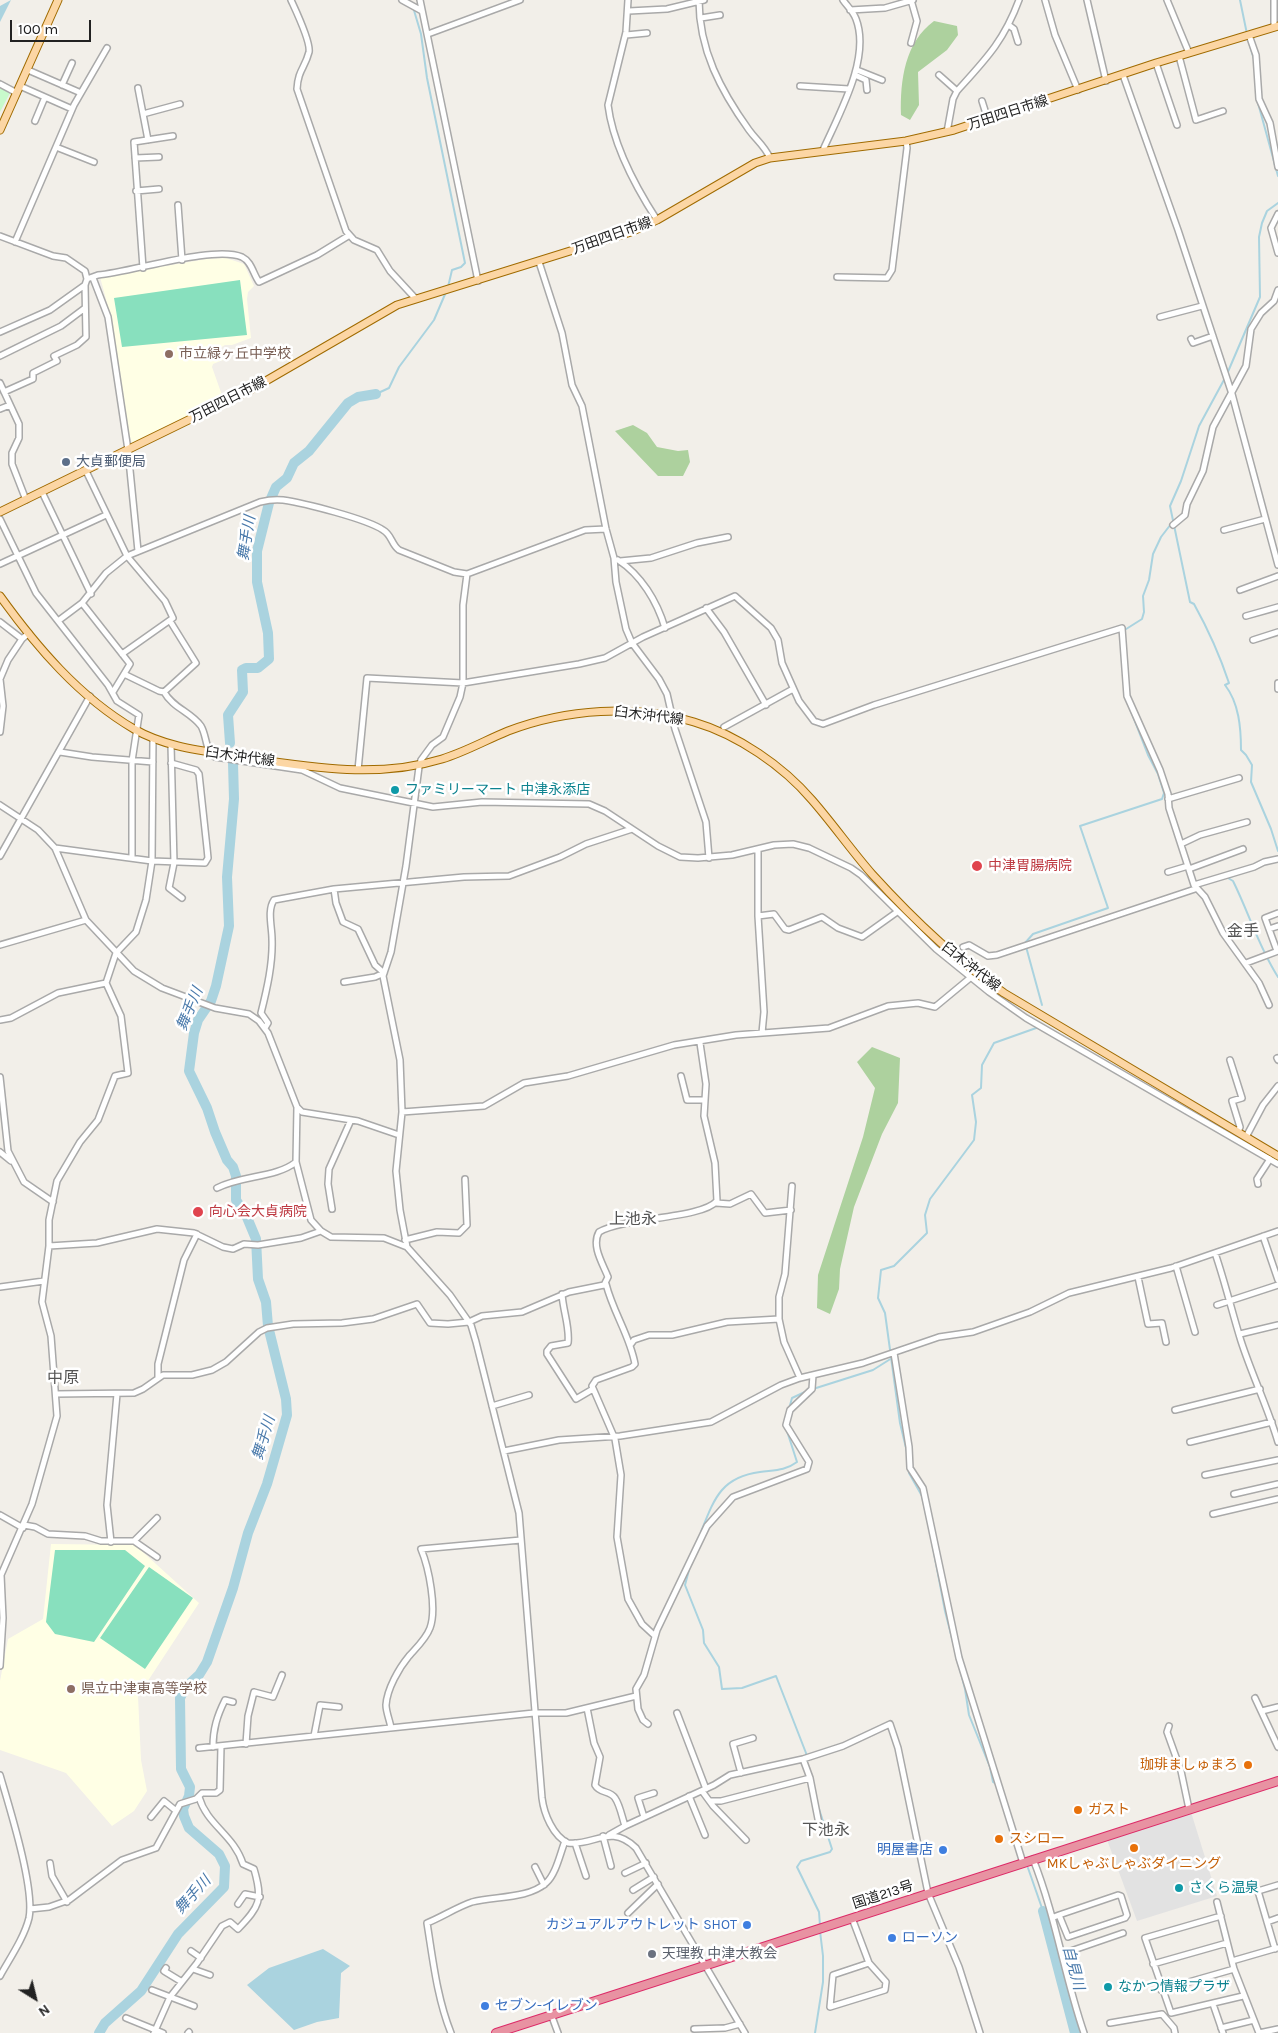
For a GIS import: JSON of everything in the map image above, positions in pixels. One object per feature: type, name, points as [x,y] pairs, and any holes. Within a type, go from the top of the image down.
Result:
[{"type":"highway","name":"国道213号","points":[[496,2033],[1278,1780]]},
{"type":"main road","points":[[0,130],[58,0]]},
{"type":"main road","name":"万田四日市線","points":[[0,512],[252,389],[397,305],[415,298],[478,282],[617,238],[656,220],[755,163],[770,158],[906,141],[947,132],[1156,63],[1276,27]]},
{"type":"main road","name":"臼木沖代線","points":[[0,596],[29,633],[68,677],[136,730],[171,745],[304,766],[358,770],[420,765],[444,758],[517,728],[558,717],[612,711],[673,717],[722,733],[765,759],[786,775],[812,801],[851,850],[890,893],[944,946],[986,980],[1278,1156]]},
{"type":"street","points":[[291,0],[309,48],[305,63],[298,74],[297,89],[348,236],[377,250],[390,271],[415,298]]},
{"type":"street","points":[[402,0],[422,11]]},
{"type":"street","points":[[420,0],[478,282]]},
{"type":"street","points":[[428,34],[520,0]]},
{"type":"street","points":[[628,0],[629,11],[626,34],[608,104],[609,115],[636,185],[656,220]]},
{"type":"street","points":[[823,150],[856,72],[859,30],[857,20],[843,0]]},
{"type":"street","points":[[850,10],[884,8],[911,0],[917,21],[911,43]]},
{"type":"street","points":[[947,132],[953,99],[957,91],[993,52],[1010,26],[1019,0]]},
{"type":"street","points":[[1045,0],[1055,35],[1078,90]]},
{"type":"street","points":[[1087,0],[1106,81]]},
{"type":"street","points":[[1167,0],[1189,53]]},
{"type":"street","points":[[1274,0],[1276,27]]},
{"type":"street","points":[[629,11],[667,9],[701,1],[700,18],[706,56],[750,132],[762,143],[770,158]]},
{"type":"street","points":[[700,18],[720,15]]},
{"type":"street","points":[[1010,26],[1014,29],[1018,42]]},
{"type":"street","points":[[626,34],[646,33]]},
{"type":"street","points":[[1249,36],[1256,55],[1259,99],[1270,123],[1278,166]]},
{"type":"street","points":[[15,242],[72,109],[107,48]]},
{"type":"street","points":[[1179,56],[1196,120],[1223,111]]},
{"type":"street","points":[[62,85],[72,63]]},
{"type":"street","points":[[1156,63],[1177,125]]},
{"type":"street","points":[[28,70],[81,93]]},
{"type":"street","points":[[856,72],[882,80]]},
{"type":"street","points":[[856,72],[866,80],[867,90]]},
{"type":"street","points":[[939,75],[957,91]]},
{"type":"street","points":[[1123,75],[1232,394],[1276,551],[1278,565]]},
{"type":"street","points":[[0,84],[45,97],[72,109]]},
{"type":"street","points":[[800,86],[848,90]]},
{"type":"street","points":[[138,88],[148,140]]},
{"type":"street","points":[[34,120],[45,97]]},
{"type":"street","points":[[982,101],[988,120]]},
{"type":"street","points":[[143,114],[180,104]]},
{"type":"street","points":[[143,268],[134,142],[173,136]]},
{"type":"street","points":[[837,277],[887,278],[892,270],[907,148],[906,141]]},
{"type":"street","points":[[56,147],[94,162]]},
{"type":"street","points":[[135,158],[160,156]]},
{"type":"street","points":[[136,191],[159,189]]},
{"type":"street","points":[[178,205],[182,260]]},
{"type":"street","points":[[1278,214],[1271,228],[1278,253]]},
{"type":"street","points":[[0,236],[53,256],[66,258],[85,271],[88,281],[108,317],[121,414],[128,450],[138,551]]},
{"type":"street","points":[[0,332],[50,310],[98,275],[182,260],[230,254],[248,262],[259,282],[317,255],[348,236]]},
{"type":"street","points":[[539,262],[560,326],[572,385],[582,406],[606,529],[614,558],[616,582],[626,629],[632,643],[662,684],[706,822],[709,858]]},
{"type":"street","points":[[4,392],[33,379],[33,373],[57,361],[54,356],[77,345],[86,337],[85,308],[88,281]]},
{"type":"street","points":[[1173,525],[1185,515],[1191,496],[1203,471],[1213,427],[1246,366],[1251,329],[1261,313],[1274,301],[1278,290]]},
{"type":"street","points":[[1160,317],[1202,306]]},
{"type":"street","points":[[0,356],[61,326],[85,308]]},
{"type":"street","points":[[1191,338],[1192,343],[1213,336]]},
{"type":"street","points":[[0,383],[20,431],[12,453],[12,464],[26,500]]},
{"type":"street","points":[[0,409],[10,405]]},
{"type":"street","points":[[86,470],[127,556],[165,600],[173,618],[122,654]]},
{"type":"street","points":[[42,492],[90,594]]},
{"type":"street","points":[[58,621],[82,603],[106,574],[127,556],[260,502],[284,500],[382,529],[389,534],[392,545],[399,550],[454,572],[467,574],[585,530],[606,529]]},
{"type":"street","points":[[0,564],[61,534],[106,515]]},
{"type":"street","points":[[0,519],[36,593],[117,701],[140,715],[132,761],[132,858]]},
{"type":"street","points":[[1224,530],[1266,519]]},
{"type":"street","points":[[620,561],[651,558],[697,543],[728,537]]},
{"type":"street","points":[[614,558],[620,561],[649,592],[659,608],[665,628]]},
{"type":"street","points":[[407,1247],[397,1178],[402,1112],[399,1052],[385,988],[384,973],[391,952],[404,882],[420,765],[432,745],[443,737],[447,730],[463,683],[464,605],[467,574]]},
{"type":"street","points":[[1240,590],[1278,576]]},
{"type":"street","points":[[358,770],[366,678],[463,683],[579,664],[605,658],[632,643],[734,596],[763,620],[778,640],[782,664],[793,689],[809,717],[814,721],[824,724],[874,704],[1122,628],[1128,696],[1160,770],[1195,887],[1205,897],[1223,933],[1246,963],[1269,1005]]},
{"type":"street","points":[[82,603],[130,664],[112,692]]},
{"type":"street","points":[[1246,616],[1278,607]]},
{"type":"street","points":[[706,608],[724,632],[766,705]]},
{"type":"street","points":[[164,692],[196,663],[170,621]]},
{"type":"street","points":[[0,622],[22,639]]},
{"type":"street","points":[[1253,640],[1278,632]]},
{"type":"street","points":[[0,732],[3,706],[0,679],[22,639],[29,633]]},
{"type":"street","points":[[124,674],[164,692],[174,704],[197,721],[206,734],[210,752],[215,757],[302,770],[340,788],[440,808],[482,802],[584,803],[601,808],[675,855],[692,858],[709,858],[779,844],[793,844],[816,851],[861,875],[897,912],[970,978],[1032,1021],[1278,1164]]},
{"type":"street","points":[[1278,683],[1278,689]]},
{"type":"street","points":[[724,727],[793,689]]},
{"type":"street","points":[[0,856],[90,696]]},
{"type":"street","points":[[0,1666],[3,1618],[0,1581],[6,1562],[23,1526],[52,1440],[57,1416],[51,1336],[42,1302],[49,1246],[49,1220],[57,1181],[80,1142],[98,1120],[115,1076],[128,1073],[121,1016],[106,982],[116,953],[136,932],[146,900],[152,861],[154,738]]},
{"type":"street","points":[[171,745],[174,863],[169,888],[182,898]]},
{"type":"street","points":[[60,752],[153,762]]},
{"type":"street","points":[[55,848],[152,861],[201,864],[208,858],[199,774],[196,770],[170,763]]},
{"type":"street","points":[[1168,800],[1239,778]]},
{"type":"street","points":[[0,805],[38,830],[55,848],[86,920],[134,971],[162,988],[216,1008],[249,1014],[265,1028],[297,1107],[302,1112],[351,1120],[383,1128],[399,1135]]},
{"type":"street","points":[[1181,844],[1200,835],[1247,822]]},
{"type":"street","points":[[265,1028],[268,1023],[262,1013],[272,941],[272,903],[277,899],[334,889],[371,887],[404,882],[509,876],[560,857],[586,844],[632,829]]},
{"type":"street","points":[[758,848],[758,916],[764,1012],[762,1033]]},
{"type":"street","points":[[1168,872],[1188,868],[1243,850]]},
{"type":"street","points":[[963,948],[969,945],[988,956],[997,954],[1264,862],[1278,859]]},
{"type":"street","points":[[334,889],[343,922],[358,928],[375,965],[384,973]]},
{"type":"street","points":[[758,916],[774,914],[785,929],[789,930],[822,917],[842,929],[862,937],[897,912]]},
{"type":"street","points":[[1246,963],[1278,951],[1265,918],[1278,913]]},
{"type":"street","points":[[0,945],[86,920]]},
{"type":"street","points":[[1269,929],[1278,926]]},
{"type":"street","points":[[344,982],[376,977],[384,973]]},
{"type":"street","points":[[402,1112],[484,1106],[524,1083],[568,1076],[674,1045],[700,1043],[736,1035],[828,1028],[888,1006],[918,1003],[935,1007],[970,978]]},
{"type":"street","points":[[0,1020],[11,1018],[58,992],[106,982]]},
{"type":"street","points":[[700,1043],[706,1084],[704,1100],[705,1121],[716,1175],[718,1195],[716,1203]]},
{"type":"street","points":[[1230,1060],[1242,1098],[1232,1102],[1240,1127],[1238,1132]]},
{"type":"street","points":[[680,1076],[687,1100],[704,1100]]},
{"type":"street","points":[[0,1078],[4,1135],[13,1163],[24,1182],[53,1202]]},
{"type":"street","points":[[1246,1136],[1263,1104],[1278,1087]]},
{"type":"street","points":[[297,1107],[296,1162],[309,1215],[321,1231],[336,1238],[392,1239],[407,1247],[450,1295],[469,1322],[517,1500],[543,1806],[557,1835],[565,1841],[575,1843],[606,1836],[730,1776],[803,1759],[842,1746],[890,1724],[898,1748],[928,1893],[958,1967],[980,2033]]},
{"type":"street","points":[[332,1209],[328,1169],[351,1120]]},
{"type":"street","points":[[0,1152],[13,1163]]},
{"type":"street","points":[[1258,1184],[1257,1179],[1270,1159]]},
{"type":"street","points":[[217,1188],[238,1179],[282,1171],[296,1162]]},
{"type":"street","points":[[405,1240],[437,1232],[459,1233],[465,1229],[467,1225],[465,1179]]},
{"type":"street","points":[[792,1186],[785,1274],[779,1297],[779,1319],[784,1342],[800,1378]]},
{"type":"street","points":[[656,1636],[642,1624],[628,1599],[617,1537],[621,1475],[615,1436],[592,1384],[596,1380],[634,1366],[631,1344],[614,1311],[606,1284],[608,1277],[597,1248],[596,1239],[599,1232],[653,1218],[691,1212],[716,1203],[730,1204],[751,1194],[765,1213],[791,1210]]},
{"type":"street","points":[[49,1246],[97,1243],[131,1236],[152,1229],[180,1230],[197,1234],[216,1244],[233,1249],[244,1244],[258,1245],[301,1238],[321,1231]]},
{"type":"street","points":[[504,1451],[559,1440],[615,1436],[711,1422],[781,1385],[800,1378],[894,1353],[939,1337],[973,1332],[1030,1312],[1069,1293],[1176,1266],[1278,1231]]},
{"type":"street","points":[[158,1378],[158,1364],[184,1260],[197,1234]]},
{"type":"street","points":[[1263,1236],[1278,1280]]},
{"type":"street","points":[[1215,1252],[1240,1334],[1272,1420],[1278,1442]]},
{"type":"street","points":[[1176,1266],[1195,1332]]},
{"type":"street","points":[[1138,1277],[1148,1324],[1162,1324],[1166,1342]]},
{"type":"street","points":[[0,1286],[44,1281]]},
{"type":"street","points":[[56,1394],[117,1394],[138,1391],[166,1375],[192,1375],[212,1370],[226,1362],[259,1332],[267,1328],[293,1324],[342,1323],[373,1319],[417,1304],[433,1325],[469,1322],[482,1316],[528,1311],[562,1294],[606,1284]]},
{"type":"street","points":[[1217,1305],[1278,1285]]},
{"type":"street","points":[[562,1294],[568,1329],[568,1343],[551,1346],[547,1354],[576,1399],[593,1389]]},
{"type":"street","points":[[631,1344],[634,1340],[649,1335],[677,1334],[727,1322],[779,1319]]},
{"type":"street","points":[[1240,1334],[1278,1326]]},
{"type":"street","points":[[894,1353],[909,1447],[910,1468],[922,1488],[959,1658],[1023,1863]]},
{"type":"street","points":[[648,1724],[640,1715],[636,1689],[652,1654],[656,1636],[703,1532],[729,1499],[807,1468],[809,1462],[786,1425],[790,1410],[812,1389],[813,1375]]},
{"type":"street","points":[[1175,1410],[1260,1389]]},
{"type":"street","points":[[111,1542],[107,1505],[117,1394]]},
{"type":"street","points":[[492,1406],[529,1395]]},
{"type":"street","points":[[1190,1442],[1278,1417]]},
{"type":"street","points":[[1205,1476],[1278,1460]]},
{"type":"street","points":[[1234,1494],[1278,1484]]},
{"type":"street","points":[[1213,1514],[1278,1500]]},
{"type":"street","points":[[0,1515],[23,1526],[35,1527],[48,1534],[81,1536],[96,1541],[134,1541],[157,1557]]},
{"type":"street","points":[[134,1541],[157,1518]]},
{"type":"street","points":[[391,1728],[386,1706],[390,1690],[407,1658],[430,1630],[432,1589],[428,1584],[427,1564],[420,1550],[521,1540]]},
{"type":"street","points":[[246,1744],[248,1716],[254,1692],[273,1697],[282,1675]]},
{"type":"street","points":[[199,1748],[534,1713],[566,1713],[636,1696]]},
{"type":"street","points":[[1255,1698],[1278,1747]]},
{"type":"street","points":[[213,1747],[213,1733],[225,1700],[233,1702]]},
{"type":"street","points":[[314,1736],[314,1726],[320,1705],[339,1708]]},
{"type":"street","points":[[1262,1711],[1278,1707]]},
{"type":"street","points":[[588,1708],[594,1743],[600,1757],[596,1785],[600,1791],[611,1794],[615,1798],[624,1826]]},
{"type":"street","points":[[677,1713],[704,1790],[711,1801],[746,1840]]},
{"type":"street","points":[[1169,1726],[1166,1732],[1180,1770],[1188,1809]]},
{"type":"street","points":[[741,1773],[732,1744],[754,1738]]},
{"type":"street","points":[[30,1909],[67,1902],[122,1860],[156,1848],[161,1842],[175,1810],[180,1804],[204,1793],[216,1793],[221,1788],[221,1746]]},
{"type":"street","points":[[803,1759],[810,1778],[819,1824]]},
{"type":"street","points":[[0,1775],[2,1790],[24,1866],[30,1909],[26,1927],[0,1976]]},
{"type":"street","points":[[711,1801],[721,1801],[810,1778]]},
{"type":"street","points":[[644,1817],[638,1798],[654,1793]]},
{"type":"street","points":[[154,2031],[170,1997],[201,1958],[223,1924],[230,1922],[238,1929],[252,1914],[260,1897],[254,1869],[243,1864],[234,1842],[206,1814],[199,1796]]},
{"type":"street","points":[[689,1796],[705,1835]]},
{"type":"street","points":[[151,1817],[164,1801],[175,1810]]},
{"type":"street","points":[[606,1836],[629,1842],[646,1862],[745,2033]]},
{"type":"street","points":[[606,1836],[611,1866]]},
{"type":"street","points":[[451,2033],[445,2018],[434,1971],[427,1923],[472,1902],[531,1891],[544,1885],[553,1872],[565,1841]]},
{"type":"street","points":[[575,1843],[586,1876]]},
{"type":"street","points":[[1033,1860],[1056,1916],[1068,1937],[1126,1918],[1127,1915],[1121,1896],[1118,1895],[1056,1916]]},
{"type":"street","points":[[625,1873],[646,1862]]},
{"type":"street","points":[[50,1863],[52,1876],[67,1902]]},
{"type":"street","points":[[535,1867],[544,1885]]},
{"type":"street","points":[[633,1890],[654,1877]]},
{"type":"street","points":[[628,1913],[658,1884]]},
{"type":"street","points":[[1232,1961],[1277,1948],[1258,1891],[1278,1886]]},
{"type":"street","points":[[238,1904],[245,1894],[260,1897]]},
{"type":"street","points":[[1217,1902],[1234,1969],[1259,2033],[1278,2029]]},
{"type":"street","points":[[1056,1916],[1072,1999],[1084,2033]]},
{"type":"street","points":[[1221,1916],[1145,1938],[1171,2013],[1243,1996]]},
{"type":"street","points":[[852,1918],[870,1963],[886,1982],[885,1990],[830,2007],[833,1974],[870,1963]]},
{"type":"street","points":[[1268,1922],[1278,1918]]},
{"type":"street","points":[[1062,1954],[1123,1933]]},
{"type":"street","points":[[1153,1964],[1227,1943]]},
{"type":"street","points":[[191,1951],[201,1958]]},
{"type":"street","points":[[166,1968],[164,1971],[182,1982]]},
{"type":"street","points":[[193,1969],[210,1975]]},
{"type":"street","points":[[1162,1990],[1234,1969]]},
{"type":"street","points":[[152,1990],[194,2006]]},
{"type":"street","points":[[1213,2004],[1222,2031],[1254,2020]]},
{"type":"street","points":[[551,2014],[558,2033]]},
{"type":"street","points":[[1110,2023],[1162,2014],[1175,2033]]},
{"type":"street","points":[[126,2018],[154,2031],[163,2033]]},
{"type":"street","points":[[694,2029],[725,2028],[740,2024]]},
{"type":"shaded area","name":"市立緑ヶ丘中学校","points":[[226,258],[244,264],[254,286],[248,292],[247,299],[251,338],[220,348],[223,360],[213,364],[212,367],[223,398],[132,443],[125,421],[112,321],[100,277],[207,259]]},
{"type":"shaded area","name":"県立中津東高等学校","points":[[51,1544],[135,1545],[199,1603],[138,1696],[141,1760],[147,1791],[134,1811],[112,1826],[66,1773],[0,1750],[0,1681],[8,1639],[43,1619]]},
{"type":"shaded area","points":[[1191,1812],[1217,1896],[1137,1921],[1106,1837]]},
{"type":"green space","points":[[934,21],[957,26],[958,35],[947,50],[918,72],[919,105],[910,120],[901,115],[903,75],[916,40]]},
{"type":"green space","points":[[0,88],[10,93],[0,112]]},
{"type":"green space","points":[[240,280],[247,335],[122,347],[114,298]]},
{"type":"green space","points":[[633,425],[647,433],[657,447],[678,451],[688,450],[690,462],[683,476],[658,476],[615,431]]},
{"type":"green space","points":[[872,1047],[900,1058],[898,1103],[882,1134],[854,1207],[840,1269],[839,1289],[830,1314],[817,1308],[818,1275],[863,1137],[875,1088],[857,1062]]},
{"type":"green space","points":[[55,1550],[125,1550],[145,1566],[94,1642],[55,1634],[46,1622]]},
{"type":"green space","points":[[149,1567],[193,1598],[145,1669],[100,1638]]},
{"type":"water","points":[[11,0],[0,22],[0,6]]},
{"type":"water","points":[[323,1949],[350,1966],[341,1973],[339,2018],[317,2022],[294,2030],[247,1985],[269,1968]]},
{"type":"waterway","points":[[1240,0],[1247,34]]},
{"type":"waterway","points":[[413,7],[421,34],[427,78],[465,263],[461,267],[452,270],[448,287]]},
{"type":"waterway","points":[[1248,39],[1255,63]]},
{"type":"waterway","points":[[1258,103],[1278,176]]},
{"type":"waterway","points":[[1227,374],[1260,297],[1259,237],[1267,211],[1278,203]]},
{"type":"waterway","points":[[376,394],[389,388],[399,367],[434,320],[446,292]]},
{"type":"waterway","points":[[1225,378],[1199,426],[1181,481],[1170,506],[1190,602],[1194,604],[1204,624],[1229,683],[1225,685],[1230,692],[1238,716],[1241,750],[1252,765],[1251,782],[1278,851]]},
{"type":"waterway","name":"舞手川","points":[[230,743],[228,715],[243,692],[242,670],[258,668],[269,659],[268,633],[257,582],[257,551],[269,503],[276,487],[287,478],[294,463],[309,451],[348,403],[358,397],[376,394]]},
{"type":"waterway","points":[[1123,631],[1142,619],[1144,612],[1143,596],[1149,580],[1153,554],[1161,537],[1171,524]]},
{"type":"waterway","points":[[1122,657],[1123,669]]},
{"type":"waterway","points":[[1042,1005],[1025,943],[1033,934],[1108,908],[1080,826],[1162,799],[1164,793],[1158,774],[1148,755],[1127,701]]},
{"type":"waterway","name":"舞手川","points":[[99,2033],[105,2023],[141,1991],[178,1934],[224,1887],[225,1866],[219,1854],[189,1828],[184,1816],[183,1809],[189,1796],[190,1787],[181,1769],[180,1698],[185,1688],[199,1675],[207,1662],[233,1588],[248,1533],[267,1484],[287,1415],[286,1399],[268,1326],[266,1302],[258,1279],[256,1239],[246,1215],[236,1200],[236,1176],[233,1167],[227,1160],[207,1108],[189,1071],[194,1033],[198,1020],[211,1001],[216,986],[229,926],[227,877],[234,799],[233,763]]},
{"type":"waterway","points":[[1235,875],[1228,878],[1233,881],[1265,954],[1278,977]]},
{"type":"waterway","points":[[907,1452],[900,1423],[885,1313],[878,1298],[881,1270],[894,1266],[927,1233],[925,1215],[930,1199],[974,1140],[976,1122],[972,1095],[981,1088],[982,1065],[994,1043],[1039,1027]]},
{"type":"waterway","points":[[813,1389],[873,1370],[892,1358]]},
{"type":"waterway","points":[[789,1409],[792,1398],[807,1391]]},
{"type":"waterway","points":[[701,1532],[715,1500],[728,1484],[747,1475],[784,1469],[797,1462],[787,1431]]},
{"type":"waterway","points":[[907,1457],[909,1473],[922,1496],[930,1532]]},
{"type":"waterway","points":[[932,1542],[945,1611],[965,1689],[969,1715],[990,1767],[993,1782],[996,1784]]},
{"type":"waterway","points":[[689,1570],[685,1585],[703,1630],[704,1643],[719,1667],[722,1689],[742,1688],[776,1676],[806,1753],[807,1764]]},
{"type":"waterway","points":[[819,1809],[832,1849],[830,1852],[801,1861],[797,1867],[819,1912],[820,1926]]},
{"type":"waterway","points":[[1028,1868],[1043,1911]]},
{"type":"waterway","name":"自見川","points":[[1043,1911],[1075,2033]]},
{"type":"waterway","points":[[815,2033],[823,1982],[823,1956],[820,1931]]},
{"type":"place","name":"市立緑ヶ丘中学校","points":[[169,354]]},
{"type":"place","name":"大貞郵便局","points":[[66,462]]},
{"type":"place","name":"ファミリーマート 中津永添店","points":[[395,790]]},
{"type":"place","name":"中津胃腸病院","points":[[977,866]]},
{"type":"place","name":"向心会大貞病院","points":[[198,1212]]},
{"type":"place","name":"県立中津東高等学校","points":[[71,1689]]},
{"type":"place","name":"珈琲ましゅまろ","points":[[1248,1765]]},
{"type":"place","name":"ガスト","points":[[1078,1810]]},
{"type":"place","name":"スシロー","points":[[999,1839]]},
{"type":"place","name":"MKしゃぶしゃぶダイニング","points":[[1134,1848]]},
{"type":"place","name":"明屋書店","points":[[943,1850]]},
{"type":"place","name":"さくら温泉","points":[[1179,1888]]},
{"type":"place","name":"カジュアルアウトレット SHOT","points":[[747,1925]]},
{"type":"place","name":"ローソン","points":[[892,1938]]},
{"type":"place","name":"天理教 中津大教会","points":[[652,1954]]},
{"type":"place","name":"なかつ情報プラザ","points":[[1108,1987]]},
{"type":"place","name":"セブン-イレブン","points":[[485,2006]]},
{"type":"district","name":"金手","points":[[1243,931]]},
{"type":"district","name":"上池永","points":[[633,1219]]},
{"type":"district","name":"中原","points":[[63,1378]]},
{"type":"district","name":"下池永","points":[[826,1830]]}]
